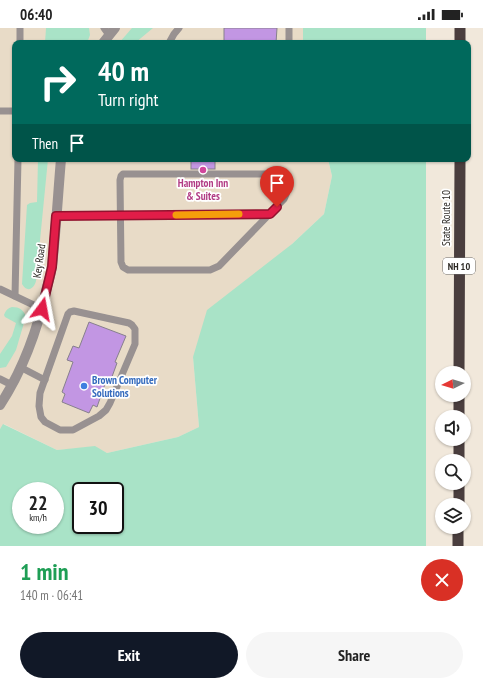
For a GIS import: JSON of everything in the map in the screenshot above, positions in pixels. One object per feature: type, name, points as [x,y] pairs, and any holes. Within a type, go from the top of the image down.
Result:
[{"type":"highway","points":[[460,28],[460,40]]},
{"type":"highway","name":"State Route 10","points":[[459,366],[460,162]]},
{"type":"highway","points":[[458,534],[458,546]]},
{"type":"street","name":"Key Road","points":[[0,405],[12,385],[20,367],[42,309],[52,267],[61,162]]},
{"type":"lane","points":[[20,28],[20,40]]},
{"type":"lane","points":[[171,40],[179,28]]},
{"type":"lane","points":[[289,28],[289,40]]},
{"type":"lane","points":[[0,111],[12,111]]},
{"type":"lane","points":[[15,296],[18,162]]},
{"type":"lane","points":[[123,174],[282,174],[287,176],[289,180],[287,194],[284,199],[219,266],[210,270],[128,270],[123,267],[121,262],[120,216],[120,180],[123,174]]},
{"type":"lane","points":[[56,216],[270,214]]},
{"type":"lane","points":[[1,292],[15,296],[42,309]]},
{"type":"lane","points":[[74,311],[129,323],[135,328],[135,344],[110,403],[106,410],[99,416],[72,430],[60,430],[45,422],[41,417],[39,406],[40,394],[45,380],[70,312],[74,311]]},
{"type":"lane","points":[[20,367],[45,380]]},
{"type":"lane","points":[[0,379],[12,385]]},
{"type":"shaded area","points":[[0,28],[317,28],[317,40],[12,40],[12,162],[329,162],[332,176],[324,214],[292,244],[193,357],[199,427],[178,437],[107,453],[95,447],[57,450],[4,424],[0,429]]},
{"type":"green space","points":[[46,28],[89,28],[90,35],[88,40],[45,40]]},
{"type":"green space","points":[[132,28],[153,28],[139,40],[122,40]]},
{"type":"green space","points":[[303,28],[426,28],[426,40],[303,40]]},
{"type":"green space","points":[[38,162],[48,162],[36,281],[32,288],[28,289],[22,284],[27,205],[37,202]]},
{"type":"green space","points":[[329,162],[426,162],[426,546],[0,546],[0,429],[3,424],[57,450],[95,446],[107,453],[178,437],[199,427],[193,357],[207,310],[292,244],[324,214],[332,176]]},
{"type":"green space","points":[[12,307],[21,309],[26,316],[16,350],[6,367],[0,368],[0,354],[12,336],[16,323],[4,315],[9,308]]},
{"type":"building","points":[[224,28],[277,28],[276,40],[224,40]]},
{"type":"building","points":[[191,162],[215,162],[215,169],[191,169]]},
{"type":"building","points":[[89,322],[126,336],[115,362],[117,363],[109,385],[105,384],[97,407],[93,405],[89,413],[62,402],[65,394],[62,392],[73,362],[67,360],[73,346],[79,348]]},
{"type":"slow traffic","points":[[176,215],[239,214]]},
{"type":"place","name":"Hampton Inn & Suites","points":[[203,170]]},
{"type":"place","name":"Brown Computer Solutions","points":[[84,386]]},
{"type":"route","points":[[42,309],[52,267],[56,216],[270,214],[277,207]]}]
